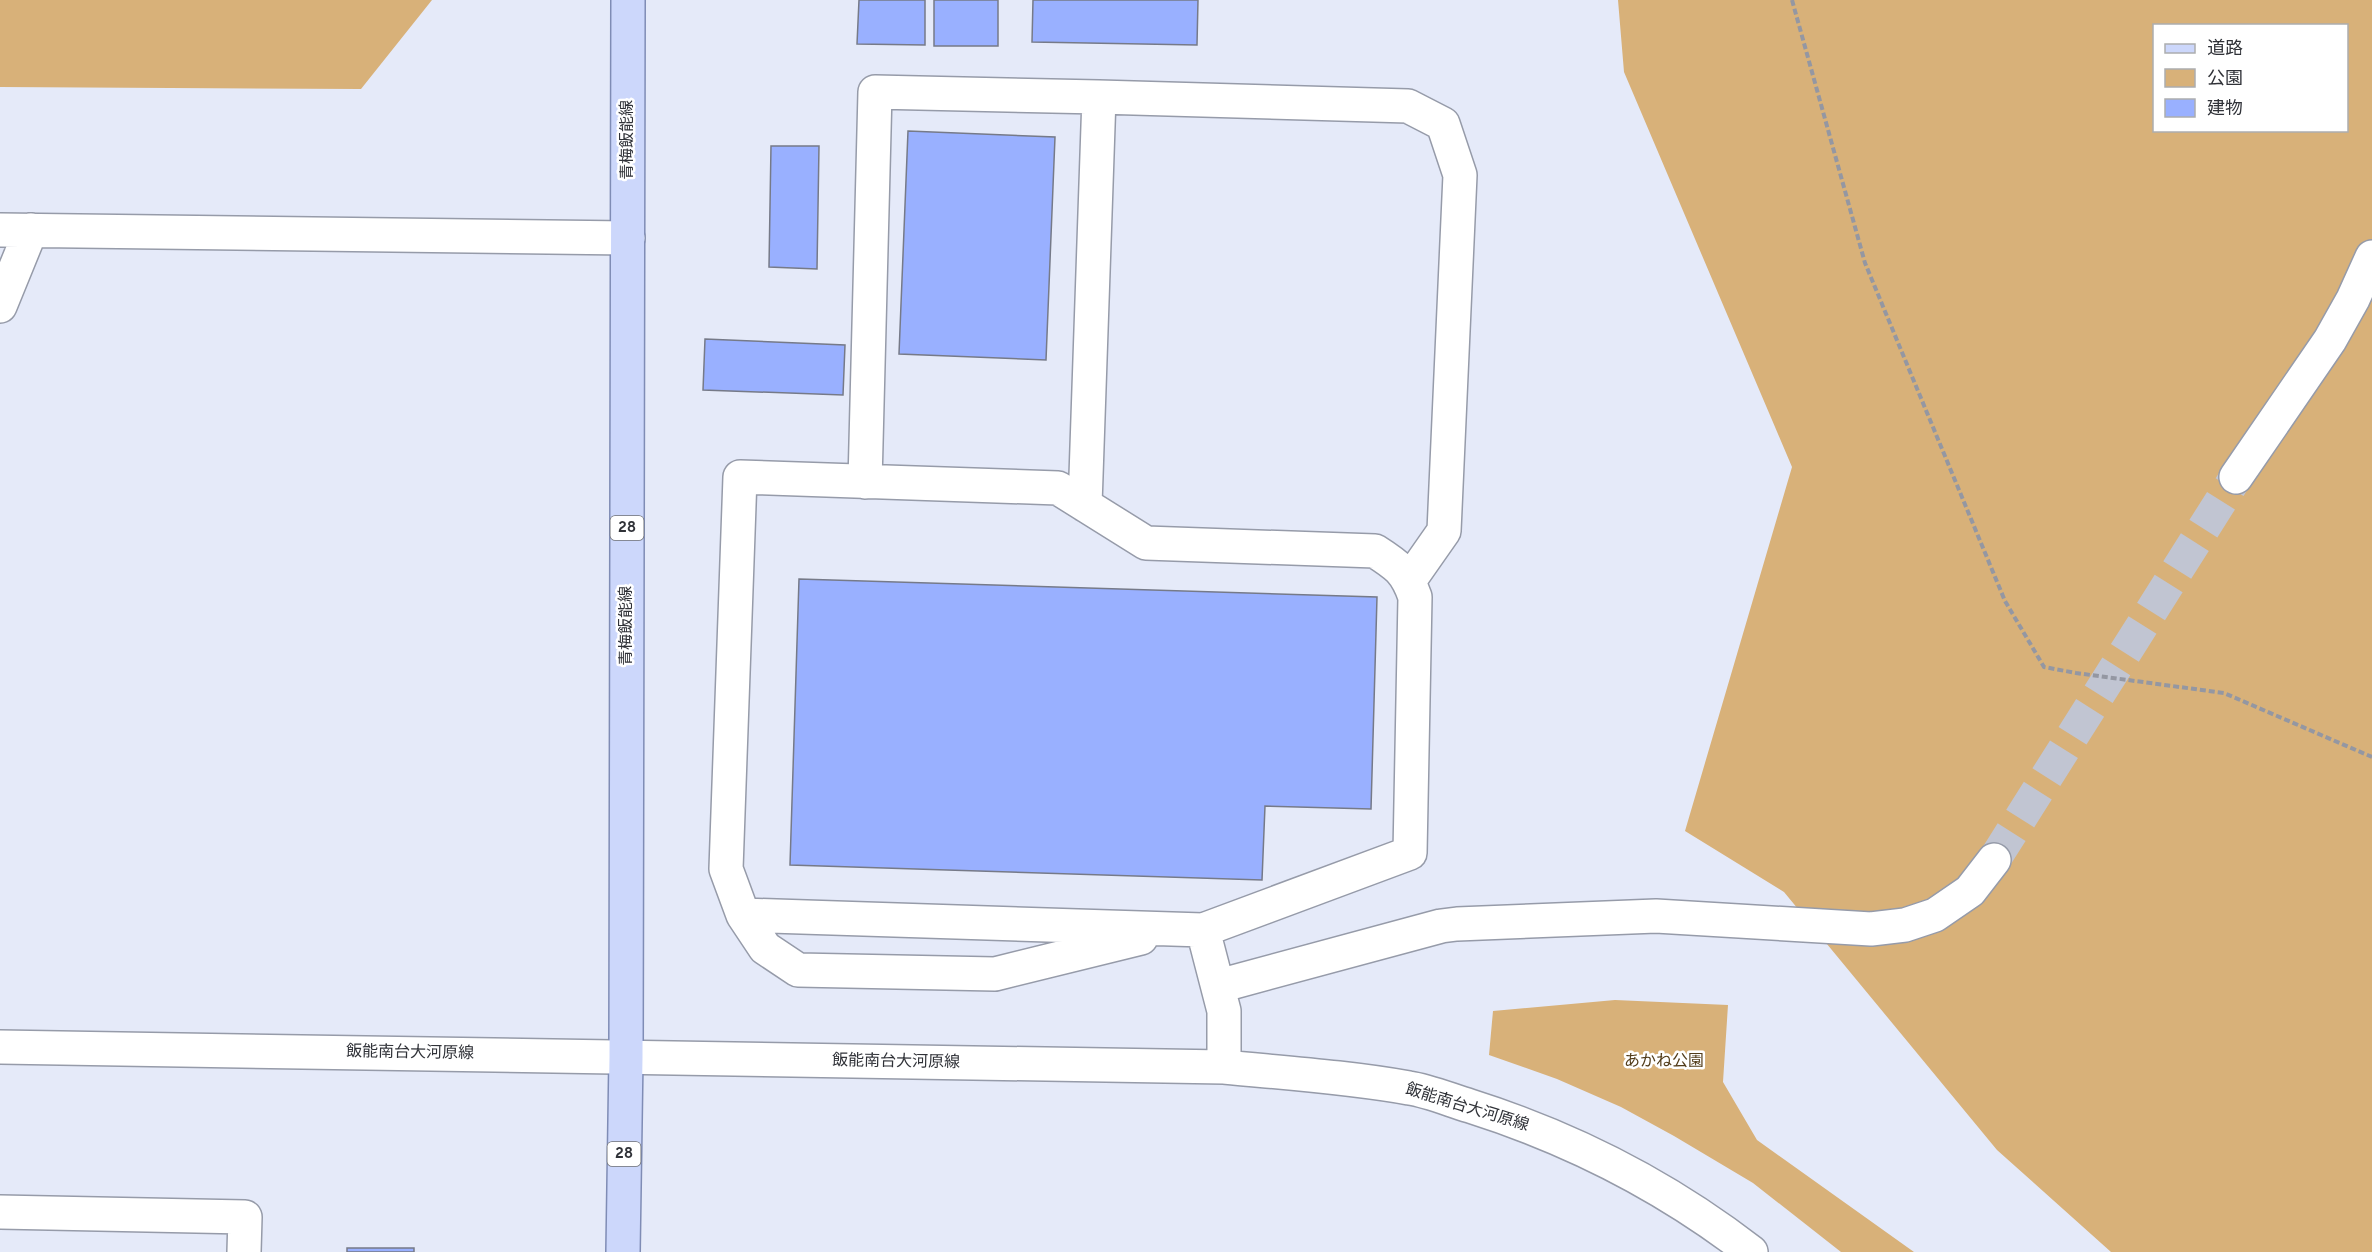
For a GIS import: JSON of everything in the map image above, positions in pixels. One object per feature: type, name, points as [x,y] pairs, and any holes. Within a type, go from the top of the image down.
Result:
[{"type":"main road","name":"青梅飯能線","points":[[623,1252],[626,1057],[628,0]]},
{"type":"street","points":[[865,482],[875,92],[1408,106],[1443,124],[1460,175],[1444,531],[1409,581]]},
{"type":"street","points":[[1085,506],[1099,97]]},
{"type":"street","points":[[0,306],[16,230],[628,238]]},
{"type":"street","points":[[2236,477],[2330,340],[2353,299],[2372,256]]},
{"type":"street","points":[[740,477],[865,482],[1058,488],[1146,543],[1375,550],[1400,568],[1409,581],[1415,597],[1410,853],[1192,929],[995,974],[798,970],[765,948],[743,915],[726,869],[740,477]]},
{"type":"street","points":[[1219,986],[1441,926],[1656,916],[1871,929],[1905,925],[1935,915],[1970,891],[1994,860]]},
{"type":"street","points":[[743,915],[1192,929]]},
{"type":"street","points":[[1192,929],[1219,986],[1224,1011],[1224,1068]]},
{"type":"street","name":"飯能南台大河原線","points":[[0,1047],[1224,1068],[1328,1077],[1412,1088],[1516,1121],[1587,1151],[1651,1186],[1718,1227],[1751,1252]]},
{"type":"street","points":[[0,1212],[245,1217],[244,1252]]},
{"type":"path","points":[[1792,0],[1865,263],[2005,601],[2044,667],[2076,674],[2224,693],[2372,757]]},
{"type":"green space","points":[[0,0],[432,0],[361,89],[0,87]]},
{"type":"green space","points":[[1618,0],[2372,0],[2372,1252],[2111,1252],[1997,1150],[1784,892],[1685,831],[1792,467],[1624,72]]},
{"type":"green space","name":"あかね公園","points":[[1615,1000],[1728,1005],[1723,1082],[1757,1140],[1914,1252],[1841,1252],[1753,1183],[1674,1136],[1621,1107],[1557,1079],[1489,1055],[1493,1011]]},
{"type":"building","points":[[859,0],[925,0],[925,45],[857,44]]},
{"type":"building","points":[[934,0],[998,0],[998,46],[934,46]]},
{"type":"building","points":[[1033,0],[1198,0],[1197,45],[1032,42]]},
{"type":"building","points":[[908,131],[1055,137],[1046,360],[899,354]]},
{"type":"building","points":[[771,146],[819,146],[817,269],[769,267]]},
{"type":"building","points":[[705,339],[845,345],[843,395],[703,390]]},
{"type":"building","points":[[799,579],[1377,597],[1371,809],[1265,806],[1262,880],[790,865]]},
{"type":"building","points":[[347,1248],[414,1248],[414,1252],[347,1252]]},
{"type":"tunnel","points":[[1994,860],[2236,477]]}]
